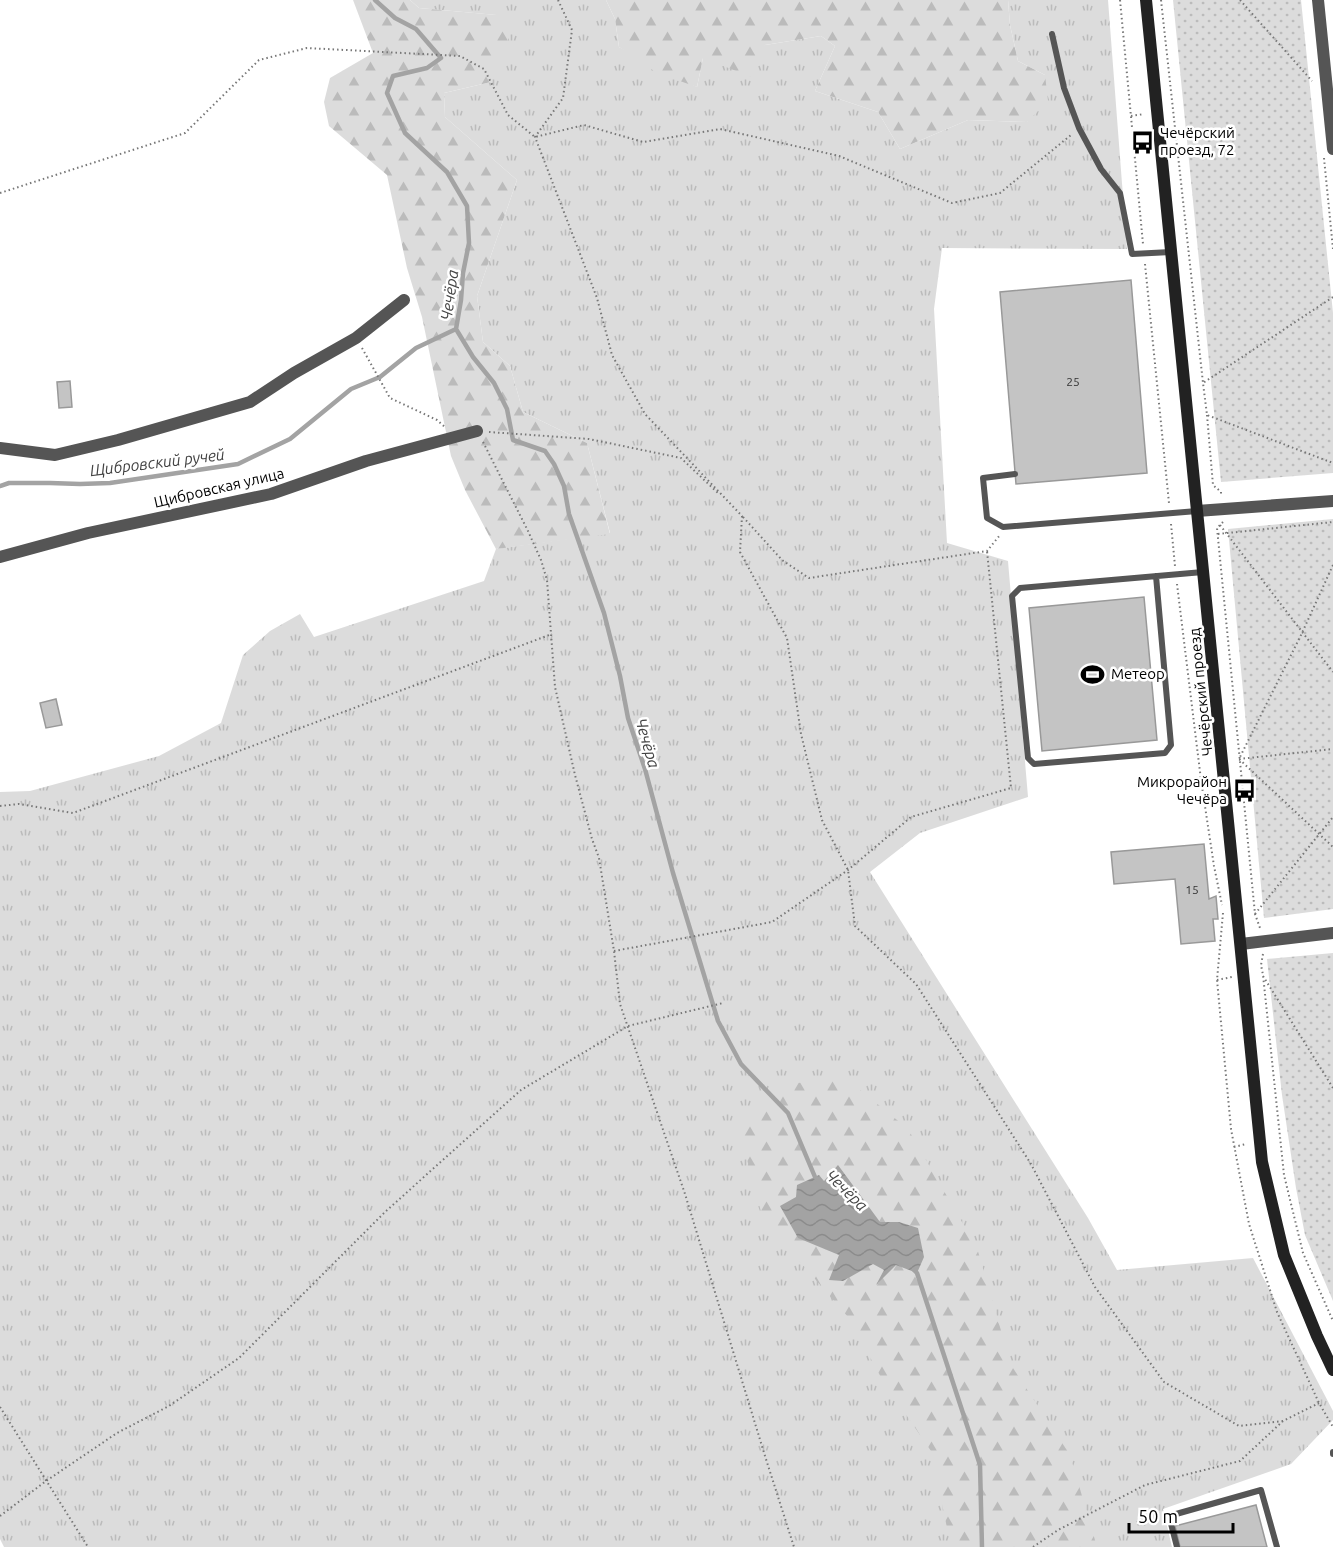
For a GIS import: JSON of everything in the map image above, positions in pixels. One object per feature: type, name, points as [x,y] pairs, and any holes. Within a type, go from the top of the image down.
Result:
[{"type":"main road","name":"Чечёрский проезд","points":[[1146,0],[1262,1162],[1284,1255],[1333,1370]]},
{"type":"street","points":[[1318,0],[1333,148]]},
{"type":"street","points":[[0,448],[55,455],[118,440],[250,402],[294,373],[356,338],[404,300]]},
{"type":"street","name":"Щибровская улица","points":[[0,557],[88,532],[271,494],[366,461],[477,431]]},
{"type":"street","points":[[1197,511],[1333,501]]},
{"type":"street","points":[[1241,944],[1333,933]]},
{"type":"lane","points":[[1052,34],[1064,88],[1079,128],[1101,169],[1120,193],[1132,254],[1171,252]]},
{"type":"lane","points":[[1015,474],[983,478],[987,518],[1004,527],[1197,511]]},
{"type":"lane","points":[[1156,576],[1171,745],[1165,753],[1034,764],[1028,758],[1012,596],[1020,588],[1156,576],[1176,575],[1203,572]]},
{"type":"lane","points":[[1177,1547],[1169,1516],[1261,1490],[1277,1547]]},
{"type":"path","points":[[535,137],[563,98],[572,30],[558,0]]},
{"type":"path","points":[[1161,0],[1207,415],[1333,463]]},
{"type":"path","points":[[1240,0],[1316,86]]},
{"type":"path","points":[[0,193],[185,133],[259,60],[307,48],[460,56],[484,69],[508,116],[535,137],[597,298],[612,355],[645,414],[782,560],[809,578],[987,551],[997,540],[1004,527]]},
{"type":"path","points":[[535,137],[584,125],[643,142],[720,129],[839,156],[952,203],[1000,193],[1079,128]]},
{"type":"path","points":[[1203,383],[1333,297]]},
{"type":"path","points":[[356,338],[390,398],[437,420],[456,437]]},
{"type":"path","points":[[477,431],[528,531],[547,580],[555,687],[580,796],[599,858],[620,1004],[685,1194],[794,1547]]},
{"type":"path","points":[[494,432],[589,439],[681,458],[742,516],[740,552],[787,638],[801,734],[822,820],[848,870],[855,926],[916,984],[1031,1164],[1095,1287],[1164,1382],[1239,1426],[1282,1421]]},
{"type":"path","points":[[1170,513],[1201,780],[1223,913],[1217,980],[1231,1129],[1249,1224],[1277,1312],[1333,1427]]},
{"type":"path","points":[[1218,534],[1333,522]]},
{"type":"path","points":[[1220,525],[1333,672]]},
{"type":"path","points":[[614,951],[772,922],[848,870],[911,817],[1011,788],[987,551]]},
{"type":"path","points":[[1239,759],[1333,565]]},
{"type":"path","points":[[1225,614],[1255,914],[1260,926],[1263,958],[1261,965],[1284,1175],[1303,1253],[1333,1321]]},
{"type":"path","points":[[0,806],[19,804],[73,813],[552,634]]},
{"type":"path","points":[[1239,759],[1333,749]]},
{"type":"path","points":[[1239,759],[1333,847]]},
{"type":"path","points":[[1255,914],[1333,817]]},
{"type":"path","points":[[1263,975],[1333,1088]]},
{"type":"path","points":[[0,1516],[46,1481],[117,1433],[169,1406],[239,1358],[386,1211],[521,1090],[628,1026],[723,1003]]},
{"type":"path","points":[[1033,1547],[1058,1530],[1145,1485],[1240,1461],[1282,1421],[1319,1402]]},
{"type":"path","points":[[0,1407],[88,1547]]},
{"type":"green space","points":[[353,0],[410,0],[419,8],[497,15],[510,35],[491,82],[444,93],[445,117],[517,180],[477,296],[483,342],[510,366],[523,412],[587,443],[610,534],[496,549],[465,490],[451,456],[422,317],[407,268],[387,175],[329,126],[324,102],[330,78],[373,53]]},
{"type":"green space","points":[[410,0],[606,0],[615,19],[619,47],[697,87],[703,58],[821,36],[835,46],[815,91],[878,112],[900,149],[968,120],[1027,122],[1045,75],[1018,61],[1010,25],[1008,0],[1108,0],[1127,249],[942,248],[934,309],[947,543],[1008,561],[1028,797],[920,833],[870,872],[1088,1218],[1117,1270],[1253,1258],[1333,1411],[1333,1420],[1291,1464],[1163,1509],[1172,1547],[4,1547],[0,1539],[0,792],[30,791],[159,756],[221,723],[243,655],[270,631],[300,614],[314,637],[484,581],[496,549],[610,533],[587,443],[523,412],[510,366],[483,342],[477,296],[517,180],[445,117],[444,93],[491,82],[496,15],[419,8]]},
{"type":"green space","points":[[606,0],[1008,0],[1010,25],[1018,61],[1045,75],[1048,101],[1027,122],[968,120],[900,149],[878,112],[815,91],[835,46],[821,36],[765,45],[754,78],[703,58],[697,87],[657,73],[619,47],[615,19]]},
{"type":"green space","points":[[1173,0],[1301,0],[1333,313],[1333,473],[1221,482]]},
{"type":"green space","points":[[1333,519],[1333,909],[1264,918],[1228,529]]},
{"type":"green space","points":[[1333,953],[1333,1301],[1305,1235],[1282,1095],[1267,959]]},
{"type":"green space","points":[[848,1080],[908,1129],[977,1248],[1011,1365],[1070,1455],[1097,1547],[951,1547],[931,1451],[883,1381],[848,1317],[763,1219],[738,1126],[779,1084]]},
{"type":"water","points":[[838,1165],[880,1222],[899,1222],[918,1228],[924,1257],[917,1273],[896,1265],[876,1285],[884,1270],[873,1264],[843,1281],[829,1280],[839,1255],[798,1238],[780,1206],[796,1197],[797,1185],[819,1175],[824,1181]]},
{"type":"building","points":[[1131,280],[1147,473],[1016,484],[1000,292]]},
{"type":"building","points":[[70,381],[72,407],[59,408],[57,382]]},
{"type":"building","name":"Метеор","points":[[1144,597],[1157,740],[1042,751],[1029,608]]},
{"type":"building","points":[[56,699],[62,725],[46,728],[40,703]]},
{"type":"building","points":[[1204,844],[1209,899],[1216,896],[1218,919],[1213,919],[1215,941],[1181,944],[1175,879],[1114,884],[1111,852]]},
{"type":"building","points":[[1256,1505],[1267,1547],[1180,1547],[1175,1526]]},
{"type":"waterway","name":"Чечёра","points":[[375,0],[395,18],[416,29],[441,58],[427,68],[393,76],[387,93],[405,133],[447,172],[467,206],[469,243],[456,329],[473,357],[494,383],[507,409],[513,440],[545,451],[564,486],[569,514],[604,613],[628,718],[718,1021],[741,1064],[788,1113],[815,1177],[819,1180]]},
{"type":"waterway","name":"Щибровский ручей","points":[[0,486],[9,483],[110,483],[238,464],[290,439],[351,389],[380,377],[416,348],[456,329]]},
{"type":"waterway","name":"Чечёра","points":[[914,1270],[917,1273],[980,1465],[982,1547]]},
{"type":"place","name":"Чечёрский проезд, 72","points":[[1142,142]]},
{"type":"place","name":"Метеор","points":[[1093,674]]},
{"type":"place","name":"Микрорайон Чечёра","points":[[1245,791]]}]
